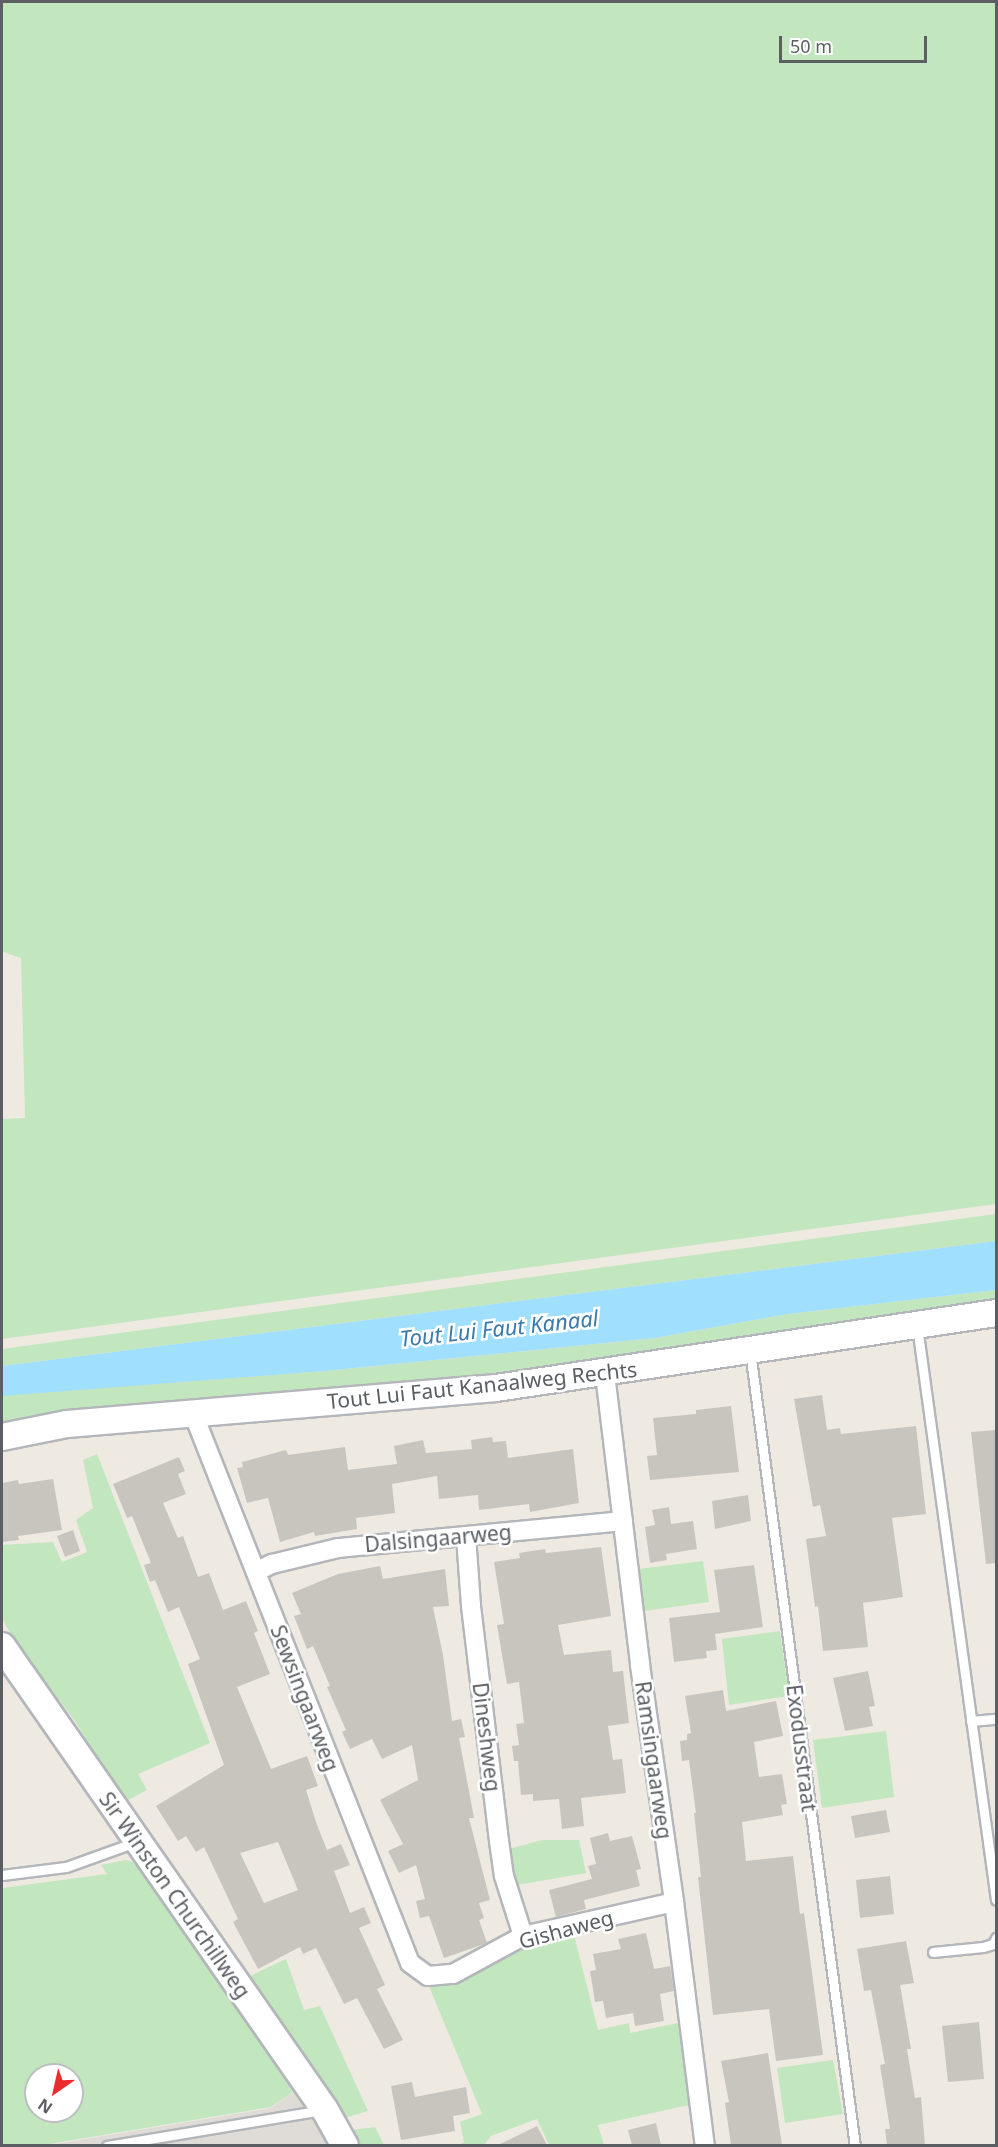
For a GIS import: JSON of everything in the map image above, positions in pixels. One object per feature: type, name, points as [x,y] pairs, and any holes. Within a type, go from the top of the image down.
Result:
[{"type":"street","name":"Tout Lui Faut Kanaalweg Rechts","points":[[2,1437],[66,1424],[496,1388],[606,1374],[996,1313]]},
{"type":"street","name":"Ramsingaarweg","points":[[606,1374],[640,1665],[675,1902],[705,2145]]},
{"type":"street","name":"Sewsingaarweg","points":[[193,1413],[410,1963],[428,1976]]},
{"type":"street","name":"Dalsingaarweg","points":[[256,1572],[272,1564],[338,1548],[623,1521]]},
{"type":"street","name":"Dineshweg","points":[[466,1536],[471,1606],[499,1841],[504,1876],[523,1936]]},
{"type":"street","name":"Sir Winston Churchillweg","points":[[2,1646],[326,2110],[345,2145]]},
{"type":"street","name":"Gishaweg","points":[[428,1976],[453,1974],[523,1936],[675,1902]]},
{"type":"lane","points":[[916,1324],[996,1900]]},
{"type":"lane","name":"Exodusstraat","points":[[750,1350],[855,2145]]},
{"type":"lane","points":[[970,1721],[996,1719]]},
{"type":"lane","points":[[2,1875],[66,1867],[138,1842]]},
{"type":"lane","points":[[933,1952],[983,1947],[993,1944],[996,1938]]},
{"type":"lane","points":[[107,2145],[326,2110]]},
{"type":"shaded area","points":[[293,2092],[332,2146],[43,2146],[271,2108]]},
{"type":"green space","points":[[2,2],[996,2],[996,1204],[2,1339],[2,1119],[25,1118],[21,958],[3,952],[2,915]]},
{"type":"green space","points":[[996,1214],[996,1241],[2,1366],[2,1349]]},
{"type":"green space","points":[[996,1290],[996,1303],[514,1376],[38,1416],[2,1426],[2,1396],[9,1394],[325,1371],[655,1338],[788,1314]]},
{"type":"green space","points":[[97,1454],[210,1743],[138,1774],[147,1790],[124,1802],[75,1721],[14,1641],[2,1618],[2,1545],[53,1542],[62,1562],[87,1552],[76,1520],[93,1508],[83,1460]]},
{"type":"green space","points":[[703,1561],[709,1602],[644,1611],[638,1569]]},
{"type":"green space","points":[[780,1631],[789,1696],[729,1705],[722,1639]]},
{"type":"green space","points":[[886,1731],[894,1797],[822,1808],[813,1740]]},
{"type":"green space","points":[[542,1840],[579,1840],[586,1873],[517,1885],[509,1849]]},
{"type":"green space","points":[[126,1860],[140,1864],[293,2092],[271,2107],[43,2145],[2,2145],[2,1888],[107,1874],[101,1865]]},
{"type":"green space","points":[[574,1935],[598,2030],[629,2023],[630,2033],[678,2023],[693,2104],[598,2125],[604,2145],[549,2145],[537,2119],[491,2136],[484,2145],[459,2145],[464,2142],[460,2122],[482,2114],[428,1984],[526,1943]]},
{"type":"green space","points":[[286,1959],[304,2010],[320,2006],[368,2111],[345,2118],[250,1976]]},
{"type":"green space","points":[[833,2060],[843,2114],[785,2123],[777,2068]]},
{"type":"green space","points":[[375,2127],[384,2145],[361,2145],[352,2130]]},
{"type":"water","name":"Tout Lui Faut Kanaal","points":[[996,1241],[996,1290],[788,1314],[655,1338],[325,1371],[2,1396],[2,1366]]},
{"type":"building","points":[[822,1395],[827,1430],[840,1428],[841,1434],[916,1426],[926,1514],[892,1518],[903,1597],[863,1603],[868,1647],[823,1651],[818,1606],[815,1607],[806,1539],[826,1536],[820,1505],[813,1507],[794,1399]]},
{"type":"building","points":[[731,1406],[739,1472],[650,1480],[647,1456],[657,1455],[653,1418],[696,1414],[696,1410]]},
{"type":"building","points":[[996,1430],[996,1563],[986,1564],[971,1432]]},
{"type":"building","points":[[492,1437],[493,1442],[506,1441],[508,1458],[573,1449],[579,1503],[530,1512],[529,1504],[479,1510],[478,1495],[439,1499],[437,1476],[392,1484],[395,1513],[356,1518],[357,1529],[315,1536],[314,1532],[280,1542],[268,1498],[247,1503],[237,1468],[243,1467],[242,1462],[286,1450],[288,1455],[345,1447],[348,1470],[397,1464],[394,1446],[423,1440],[426,1453],[472,1449],[471,1440]]},
{"type":"building","points":[[179,1457],[185,1471],[178,1474],[186,1494],[163,1503],[178,1538],[183,1536],[198,1577],[209,1573],[223,1610],[246,1601],[258,1631],[254,1633],[270,1674],[237,1687],[271,1769],[307,1756],[318,1786],[306,1790],[317,1825],[327,1850],[341,1844],[350,1865],[334,1871],[350,1913],[364,1907],[371,1923],[359,1928],[385,1985],[377,1989],[403,2040],[384,2049],[357,1998],[344,2004],[316,1948],[303,1954],[300,1947],[258,1969],[233,1922],[238,1919],[204,1847],[196,1852],[186,1836],[178,1841],[156,1806],[224,1765],[188,1664],[200,1659],[179,1607],[168,1612],[155,1580],[150,1582],[144,1565],[151,1563],[132,1516],[127,1518],[113,1484]],"holes":[[[278,1842],[298,1890],[264,1903],[240,1853]]]},
{"type":"building","points":[[53,1479],[62,1530],[18,1536],[19,1540],[2,1542],[2,1483],[18,1480],[19,1484]]},
{"type":"building","points":[[748,1495],[751,1521],[715,1529],[712,1501]]},
{"type":"building","points":[[669,1507],[671,1524],[693,1521],[697,1549],[666,1554],[667,1560],[650,1563],[645,1527],[655,1525],[652,1510]]},
{"type":"building","points":[[73,1530],[80,1551],[65,1557],[57,1536]]},
{"type":"building","points":[[601,1547],[611,1616],[558,1625],[564,1655],[611,1650],[613,1672],[623,1671],[629,1723],[608,1726],[613,1760],[622,1759],[626,1793],[581,1798],[584,1826],[562,1829],[559,1799],[533,1801],[533,1794],[521,1795],[518,1761],[514,1761],[512,1746],[519,1745],[516,1724],[524,1723],[519,1682],[507,1684],[497,1625],[504,1624],[494,1562],[520,1558],[519,1553],[545,1549],[546,1553]]},
{"type":"building","points":[[754,1565],[763,1627],[715,1634],[717,1650],[706,1651],[707,1658],[674,1662],[669,1618],[720,1612],[714,1570]]},
{"type":"building","points":[[380,1566],[383,1579],[445,1569],[449,1606],[433,1607],[443,1655],[452,1721],[461,1719],[465,1737],[459,1738],[474,1818],[469,1818],[490,1900],[479,1903],[484,1918],[479,1920],[487,1943],[444,1958],[429,1916],[420,1918],[416,1901],[425,1899],[416,1865],[399,1873],[388,1851],[403,1844],[380,1800],[418,1780],[412,1745],[382,1759],[372,1739],[350,1749],[342,1732],[346,1730],[327,1687],[330,1686],[313,1646],[307,1649],[294,1616],[301,1614],[292,1593],[338,1574]]},
{"type":"building","points":[[868,1671],[875,1706],[869,1707],[873,1726],[845,1731],[833,1678]]},
{"type":"building","points":[[723,1690],[726,1711],[776,1701],[783,1736],[754,1742],[759,1777],[782,1774],[787,1804],[781,1805],[783,1815],[742,1822],[746,1861],[793,1856],[800,1914],[804,1913],[823,2055],[776,2061],[769,2009],[713,2015],[698,1877],[701,1877],[694,1813],[696,1813],[689,1760],[682,1761],[680,1741],[687,1740],[687,1734],[691,1733],[685,1696]]},
{"type":"building","points":[[886,1810],[890,1832],[855,1838],[851,1816]]},
{"type":"building","points":[[608,1833],[610,1841],[632,1836],[641,1869],[636,1870],[640,1886],[584,1900],[586,1909],[556,1917],[549,1890],[592,1879],[588,1866],[596,1864],[590,1838]]},
{"type":"building","points":[[890,1876],[894,1914],[860,1918],[856,1880]]},
{"type":"building","points":[[646,1933],[654,1969],[670,1966],[674,1991],[660,1994],[664,2021],[635,2026],[633,2013],[606,2018],[603,2001],[595,2002],[590,1971],[596,1970],[593,1954],[621,1949],[618,1939]]},
{"type":"building","points":[[906,1941],[914,1983],[900,1985],[911,2049],[907,2049],[915,2098],[921,2097],[925,2145],[887,2145],[885,2129],[890,2129],[880,2065],[885,2064],[871,1990],[864,1991],[857,1949]]},
{"type":"building","points":[[979,2022],[984,2079],[948,2082],[942,2026]]},
{"type":"building","points":[[768,2053],[782,2145],[731,2145],[725,2103],[729,2102],[721,2061]]},
{"type":"building","points":[[412,2082],[415,2097],[466,2087],[470,2113],[453,2116],[455,2131],[401,2140],[391,2086]]},
{"type":"building","points":[[656,2123],[661,2145],[632,2145],[628,2130]]},
{"type":"building","points":[[537,2126],[547,2145],[498,2145]]}]
